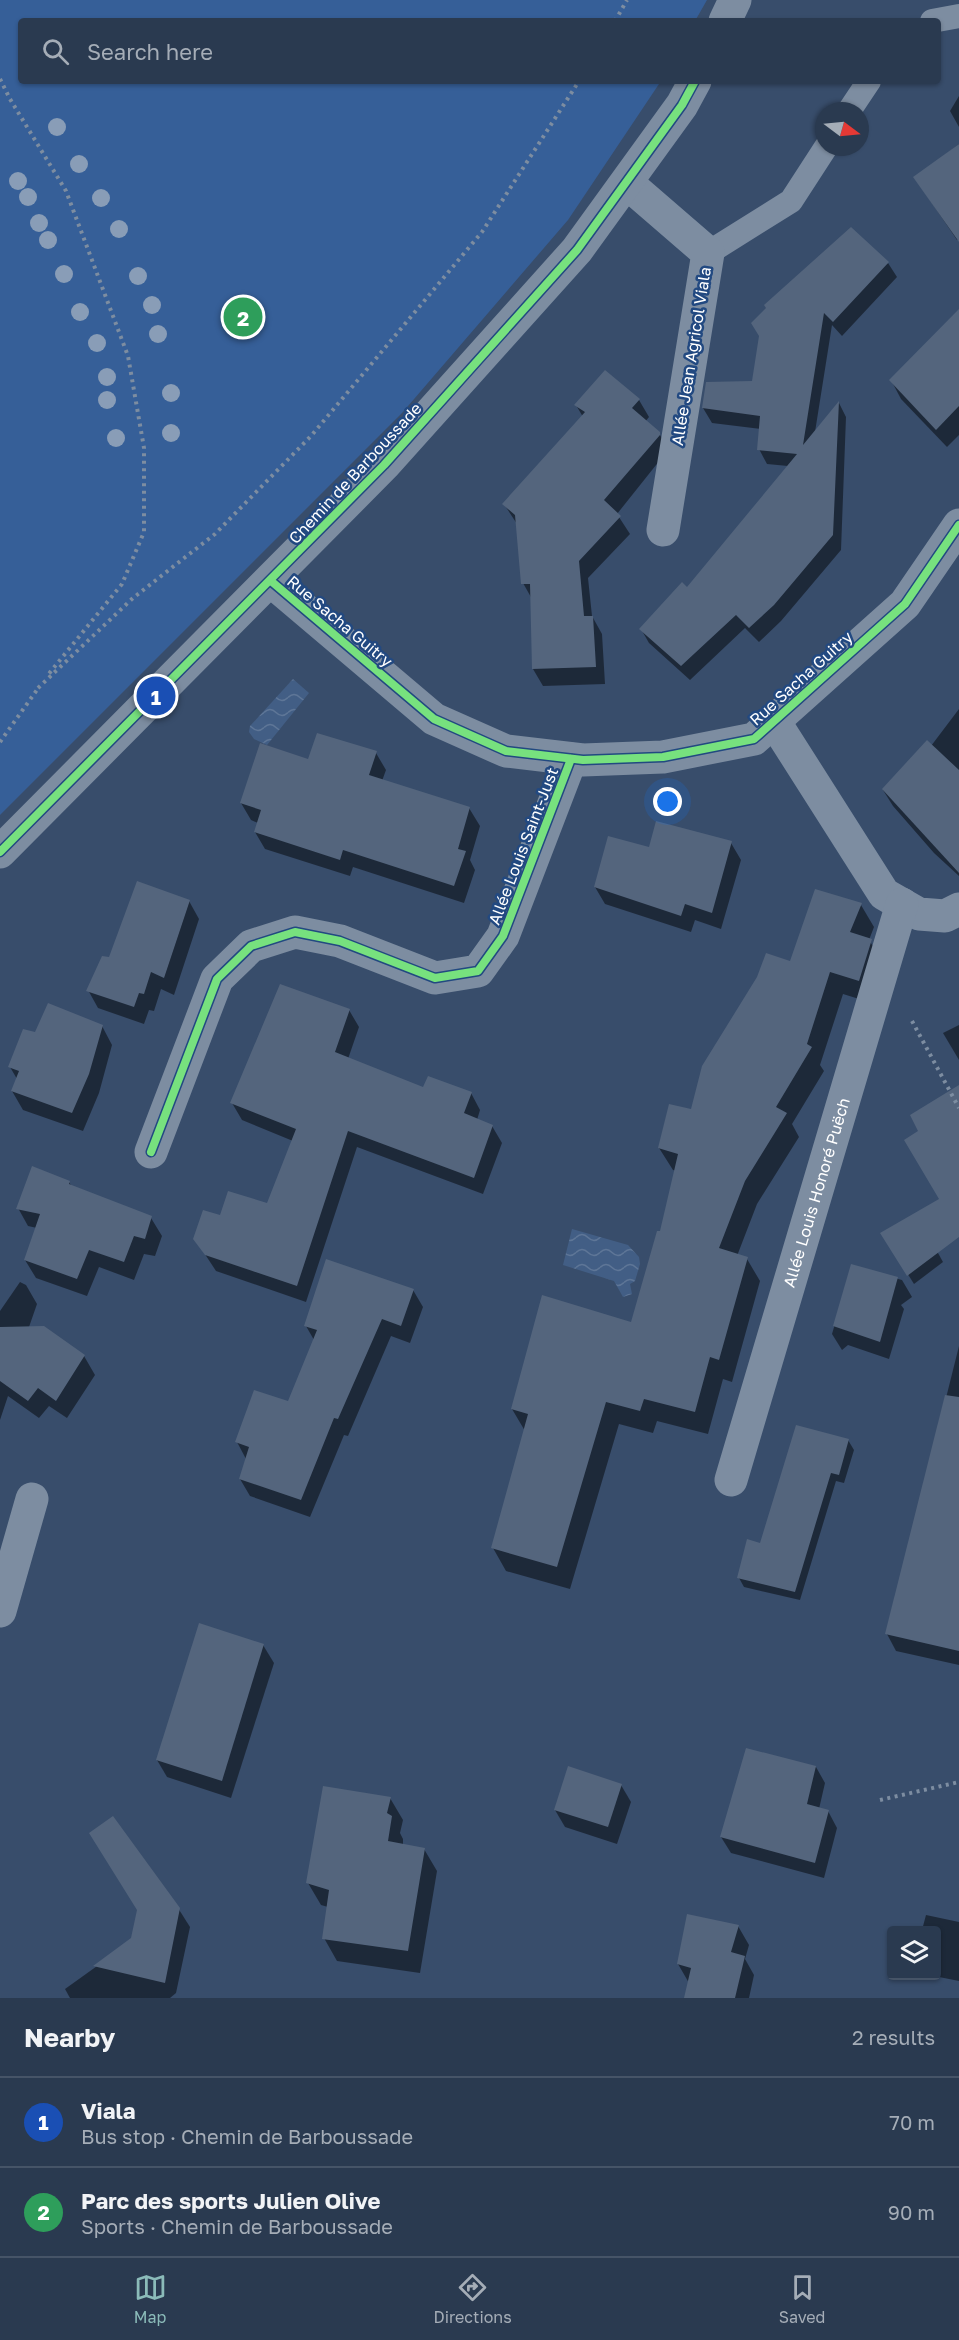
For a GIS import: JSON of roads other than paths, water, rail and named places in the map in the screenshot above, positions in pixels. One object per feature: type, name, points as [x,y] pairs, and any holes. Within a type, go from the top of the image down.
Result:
[{"type":"street","points":[[726,18],[735,0]]},
{"type":"street","name":"Chemin de Barboussade","points":[[0,852],[384,465],[577,250],[682,105],[693,84]]},
{"type":"street","name":"Allée Jean Agricol Viala","points":[[627,183],[708,253],[663,530]]},
{"type":"street","name":"Rue Sacha Guitry","points":[[271,581],[434,719],[506,751],[583,760],[663,757],[754,739],[904,603],[959,525]]},
{"type":"street","points":[[774,721],[884,894],[920,914],[945,916],[959,909]]},
{"type":"street","name":"Allée Louis Saint-Just","points":[[151,1152],[217,979],[251,946],[295,932],[340,941],[435,978],[477,971],[503,936],[572,759]]},
{"type":"street","name":"Allée Louis Honoré Puëch","points":[[731,1480],[902,904]]},
{"type":"street","points":[[0,1611],[32,1499]]},
{"type":"lane","points":[[941,19],[959,16]]},
{"type":"lane","points":[[855,102],[867,84]]},
{"type":"lane","points":[[708,253],[791,201],[820,156]]},
{"type":"water","points":[[293,679],[309,693],[267,745],[254,739],[249,732],[250,726]]},
{"type":"water","points":[[572,1229],[628,1245],[639,1257],[640,1264],[635,1281],[630,1284],[632,1294],[623,1297],[614,1281],[563,1265]]},
{"type":"place","name":"Parc des sports Julien Olive","points":[[243,317]]},
{"type":"place","name":"Viala","points":[[156,696]]}]
